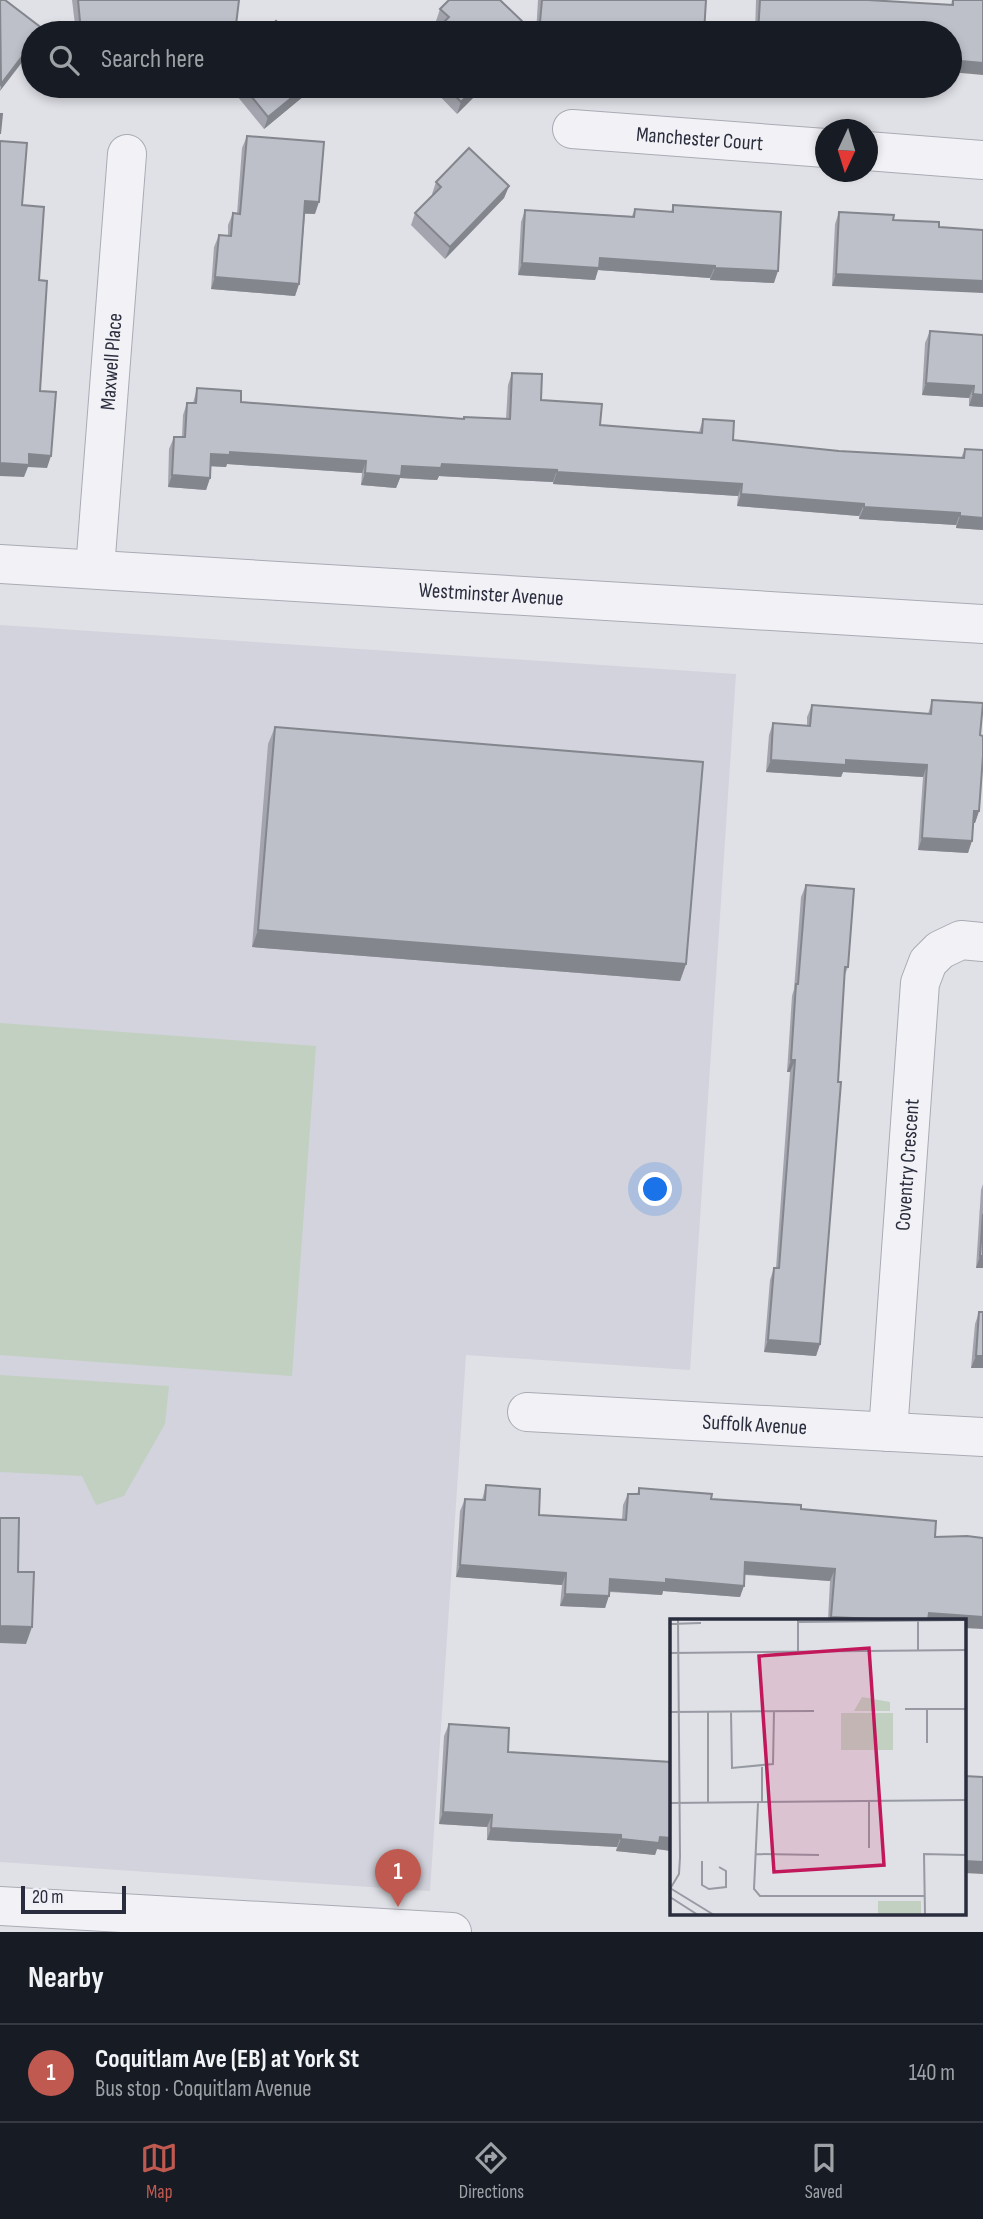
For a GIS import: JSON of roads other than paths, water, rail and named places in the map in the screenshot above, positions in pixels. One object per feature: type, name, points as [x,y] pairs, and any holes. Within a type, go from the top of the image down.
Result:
[{"type":"street","name":"Manchester Court","points":[[572,129],[815,147]]},
{"type":"street","points":[[878,152],[983,160]]},
{"type":"street","name":"Maxwell Place","points":[[95,569],[127,154]]},
{"type":"street","name":"Westminster Avenue","points":[[0,564],[983,624]]},
{"type":"street","name":"Coventry Crescent","points":[[888,1432],[920,984],[928,962],[940,950],[961,940],[983,942]]},
{"type":"street","name":"Suffolk Avenue","points":[[527,1412],[983,1437]]},
{"type":"street","points":[[0,1906],[452,1932]]},
{"type":"place","name":"Coquitlam Ave (EB) at York St","points":[[398,1907]]}]
